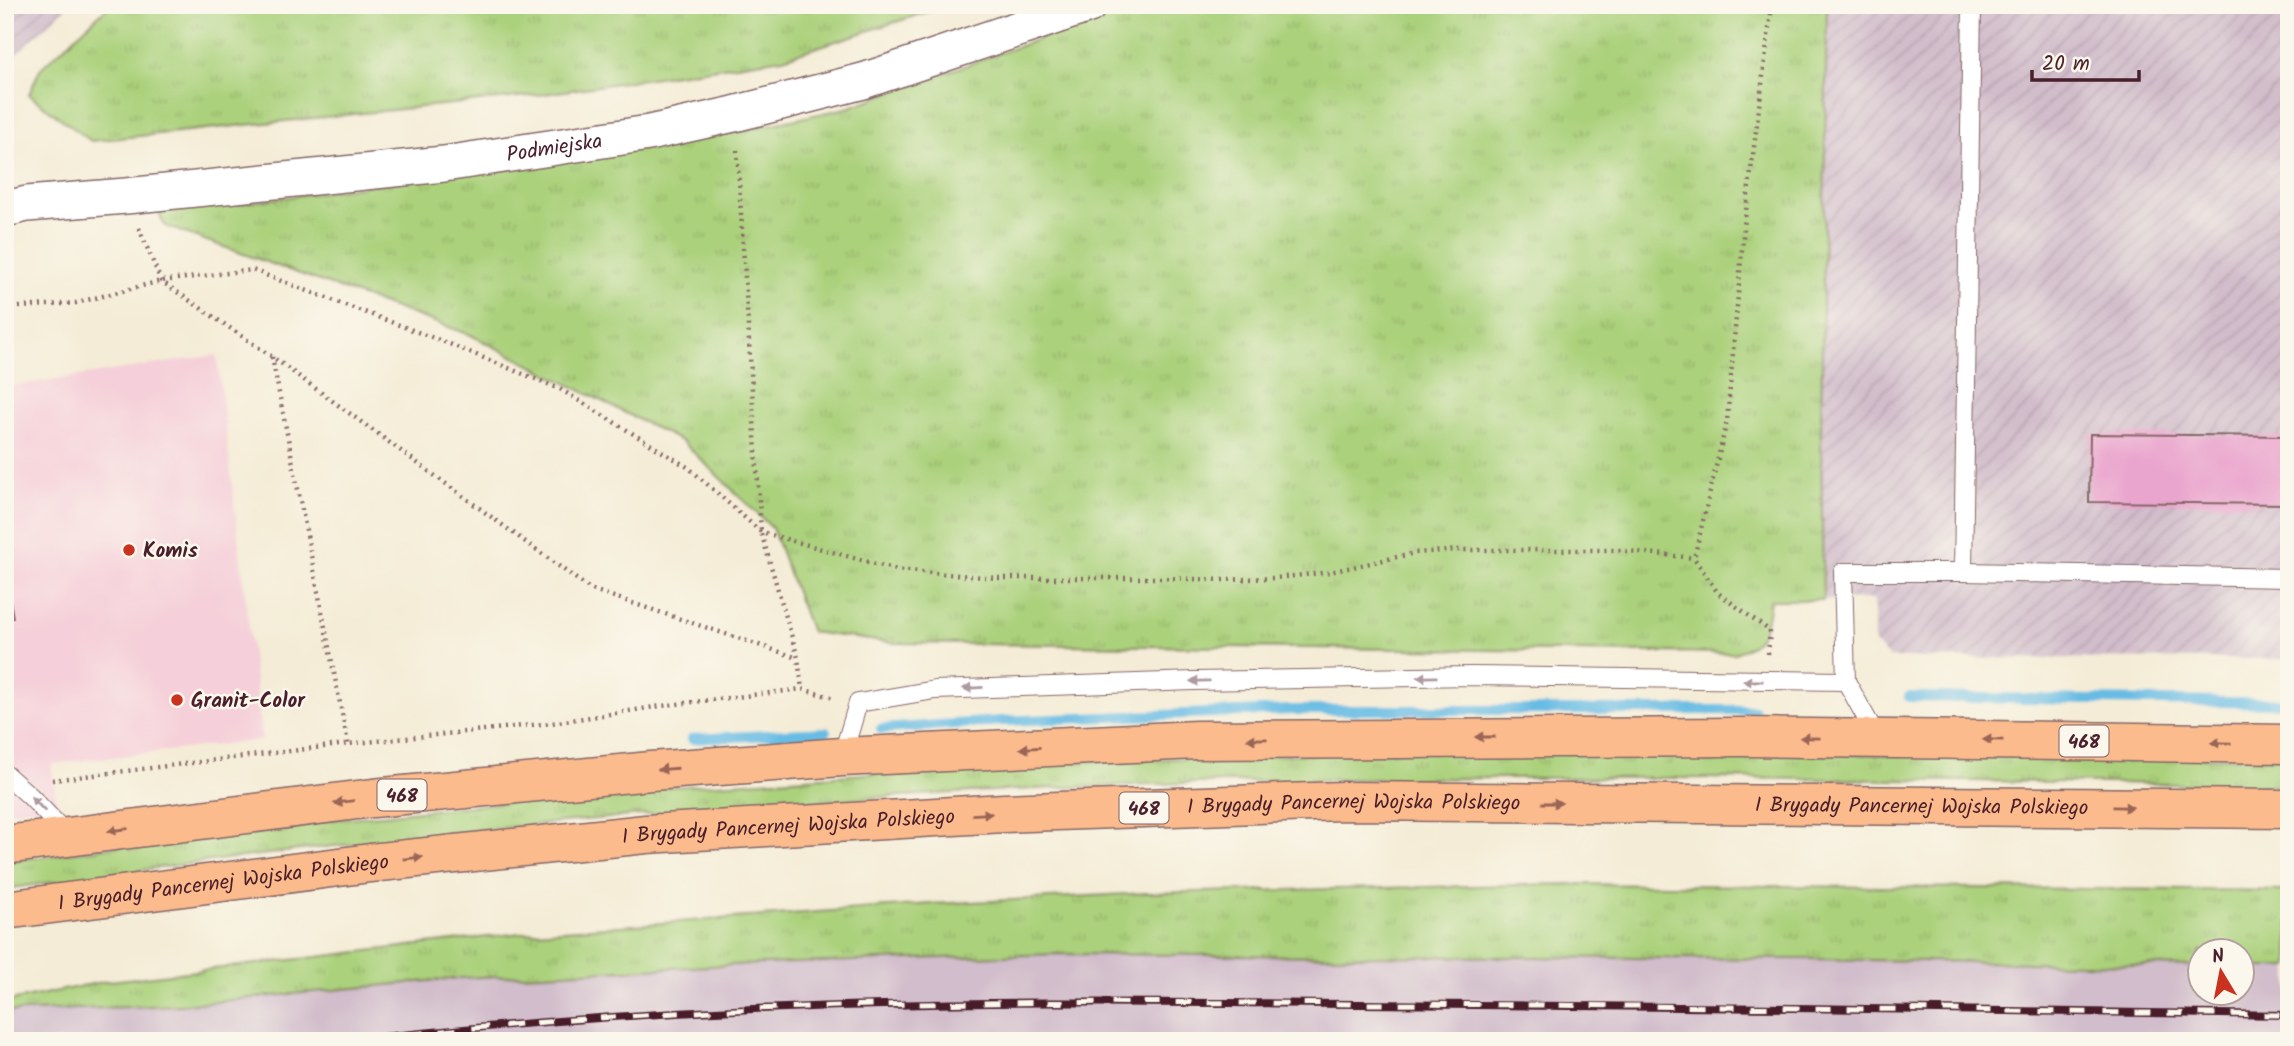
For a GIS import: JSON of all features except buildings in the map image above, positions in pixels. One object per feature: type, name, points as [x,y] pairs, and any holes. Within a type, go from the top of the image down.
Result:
[{"type":"main road","name":"468","points":[[5,845],[373,798],[650,771],[842,757],[1196,740],[1454,737],[2289,744]]},
{"type":"main road","name":"I Brygady Pancernej Wojska Polskiego","points":[[5,910],[370,863],[646,834],[1004,813],[1342,802],[2289,809]]},
{"type":"street","name":"Podmiejska","points":[[13,198],[126,196],[444,164],[649,133],[863,81],[1089,5]]},
{"type":"lane","points":[[1964,572],[1972,5]]},
{"type":"lane","points":[[1878,739],[1846,681],[1843,572],[2289,578]]},
{"type":"lane","points":[[842,757],[858,704],[935,690],[1194,681],[1471,676],[1846,681]]},
{"type":"lane","points":[[5,774],[68,836]]},
{"type":"path","points":[[1765,681],[1770,631],[1718,593],[1694,558],[1727,421],[1744,226],[1772,5]]},
{"type":"path","points":[[734,114],[761,532],[798,658],[802,690]]},
{"type":"path","points":[[126,196],[161,281],[271,356],[590,589],[798,658]]},
{"type":"path","points":[[5,308],[76,303],[161,281],[252,270],[447,343],[560,389],[689,468],[761,532],[897,570],[996,578],[1221,580],[1330,572],[1415,553],[1459,550],[1619,550],[1694,558]]},
{"type":"path","points":[[271,356],[348,744]]},
{"type":"path","points":[[30,796],[54,779],[552,723],[662,706],[802,690],[858,704]]},
{"type":"shaded area","points":[[5,5],[69,5],[5,64]]},
{"type":"shaded area","points":[[1827,5],[2289,5],[2289,659],[1890,658],[1874,644],[1874,599],[1823,600],[1821,434]]},
{"type":"shaded area","points":[[217,355],[262,740],[51,764],[57,804],[5,812],[5,387]]},
{"type":"shaded area","points":[[1222,953],[2186,966],[2186,1007],[2256,1007],[2256,967],[2289,967],[2289,1041],[5,1041],[5,1012],[179,1005],[460,978],[997,955]]},
{"type":"green space","points":[[110,5],[949,5],[783,58],[538,95],[91,141],[29,95],[40,69]]},
{"type":"green space","points":[[1134,5],[1827,5],[1821,434],[1823,600],[1770,600],[1765,627],[1758,640],[1734,653],[893,643],[811,632],[772,528],[683,442],[471,335],[165,226],[157,209],[238,204],[717,136],[847,108]]},
{"type":"green space","points":[[1422,751],[2289,758],[2289,786],[1495,778],[1077,787],[616,817],[310,849],[5,889],[5,862],[248,828],[642,789],[1029,763]]},
{"type":"green space","points":[[1567,884],[2289,891],[2289,967],[2256,967],[2256,937],[2186,937],[2186,966],[1812,959],[1059,954],[732,965],[460,978],[179,1005],[5,1012],[5,1002],[102,982],[521,933],[931,904],[1148,893]]},
{"type":"waterway","points":[[1909,697],[2289,703]]},
{"type":"waterway","points":[[881,729],[1002,721],[1291,710],[1754,710]]},
{"type":"waterway","points":[[692,739],[826,732]]},
{"type":"railway","points":[[345,1041],[637,1015],[969,1003],[1592,1006],[2289,1015]]},
{"type":"place","name":"Komis","points":[[129,550]]},
{"type":"place","name":"Granit-Color","points":[[177,700]]}]
